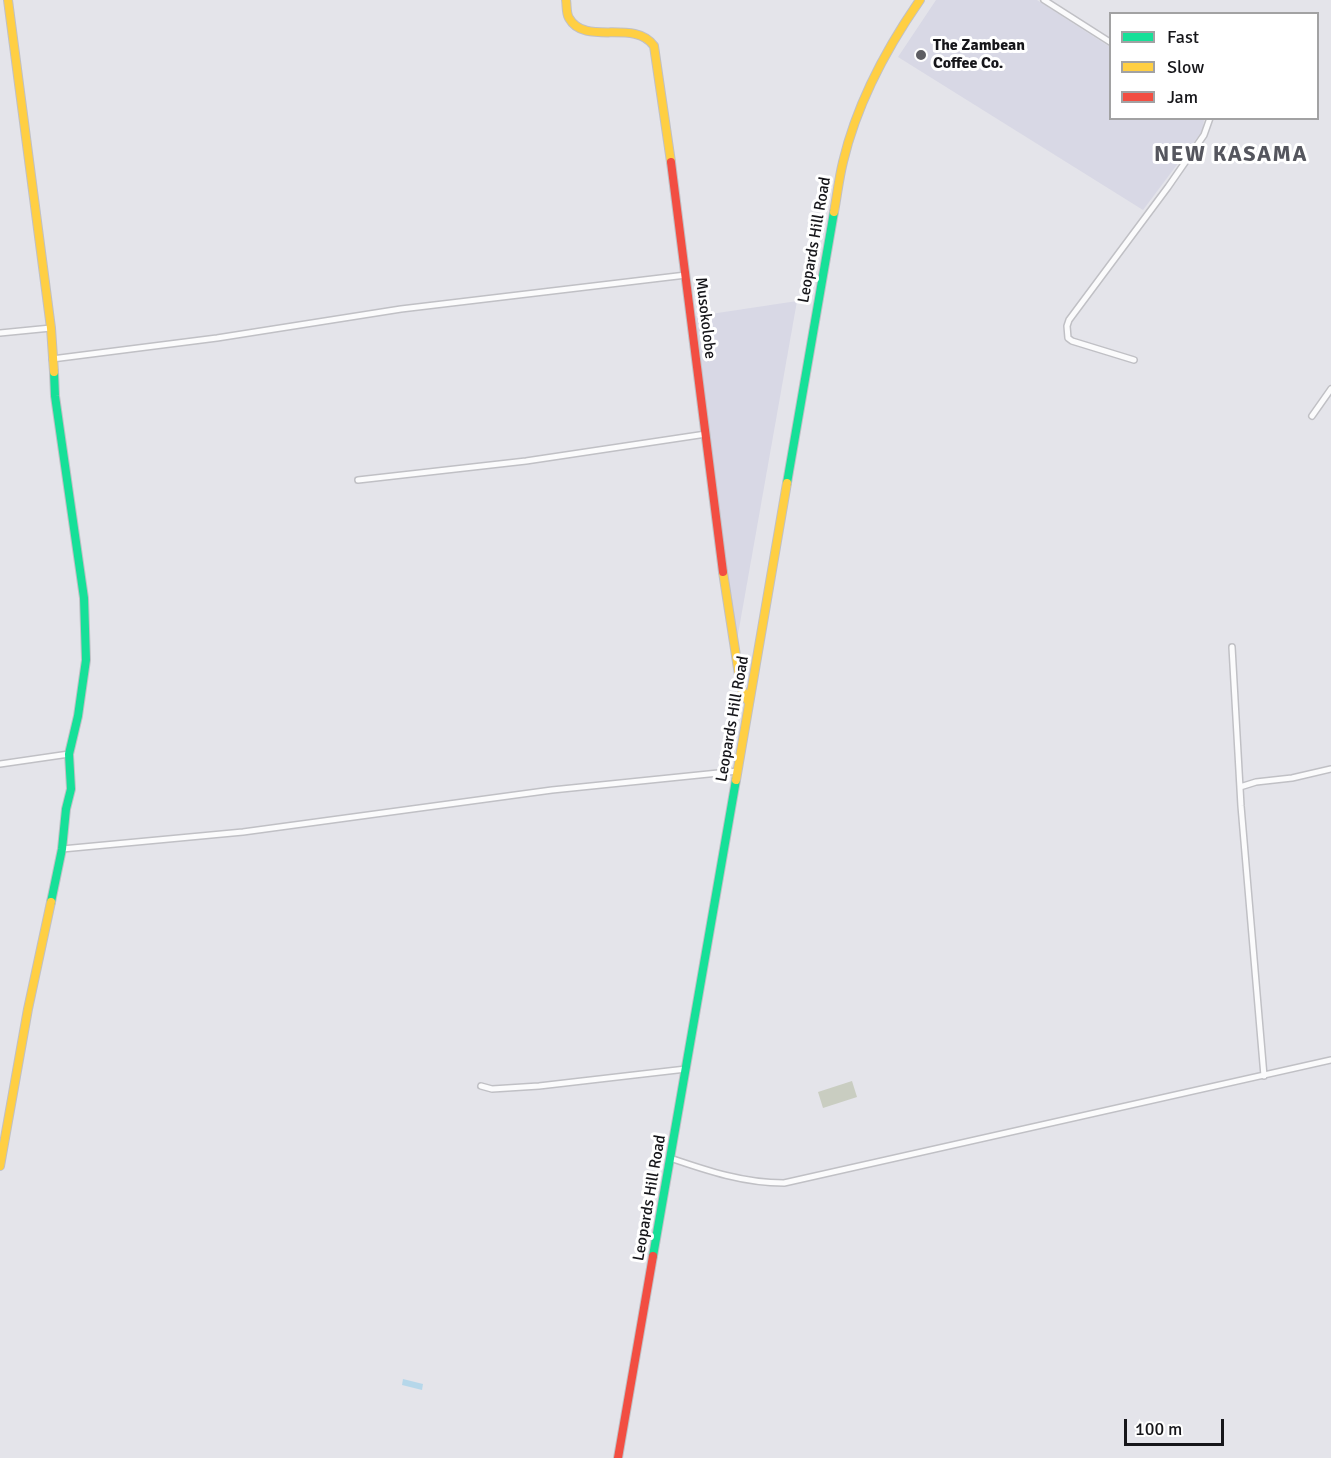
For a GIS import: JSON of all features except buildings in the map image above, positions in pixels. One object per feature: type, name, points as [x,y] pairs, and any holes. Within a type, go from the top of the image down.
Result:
[{"type":"street","points":[[0,1166],[28,1009],[62,849],[66,810],[71,789],[69,754],[86,667],[84,598],[55,396],[51,328],[8,0]]},
{"type":"street","name":"Musokolobe","points":[[566,0],[568,16],[579,28],[607,33],[638,34],[649,39],[654,46],[739,680],[749,703]]},
{"type":"street","name":"Leopards Hill Road","points":[[618,1458],[843,162],[862,102],[886,53],[920,0]]},
{"type":"street","points":[[1044,0],[1109,41]]},
{"type":"street","points":[[1134,360],[1068,338],[1067,326],[1069,320],[1192,153],[1204,135],[1209,120]]},
{"type":"street","points":[[52,359],[217,338],[401,309],[686,275]]},
{"type":"street","points":[[0,333],[51,328]]},
{"type":"street","points":[[1312,416],[1331,389]]},
{"type":"street","points":[[358,480],[547,459],[706,434]]},
{"type":"street","points":[[1232,647],[1240,788],[1264,1076]]},
{"type":"street","points":[[0,764],[69,754]]},
{"type":"street","points":[[1240,788],[1251,783],[1292,778],[1331,769]]},
{"type":"street","points":[[62,849],[221,835],[552,790],[738,771]]},
{"type":"street","points":[[670,1158],[742,1180],[784,1183],[1331,1060]]},
{"type":"street","points":[[481,1086],[492,1089],[527,1087],[686,1069]]},
{"type":"shaded area","points":[[936,0],[1037,0],[1109,46],[1109,120],[1204,120],[1203,130],[1143,210],[898,57]]},
{"type":"shaded area","points":[[797,301],[737,640],[691,317]]},
{"type":"shaded area","points":[[852,1081],[857,1097],[823,1108],[818,1092]]},
{"type":"water","points":[[403,1379],[423,1384],[422,1390],[402,1385]]},
{"type":"traffic: fast","points":[[787,483],[834,212]]},
{"type":"traffic: fast","points":[[51,902],[71,789],[69,754],[78,716],[86,660],[84,598],[55,396],[54,372]]},
{"type":"traffic: fast","points":[[653,1256],[736,780]]},
{"type":"traffic: slow","points":[[8,0],[51,328],[54,372]]},
{"type":"traffic: slow","points":[[566,0],[568,16],[576,26],[586,31],[635,34],[645,38],[654,46],[671,162]]},
{"type":"traffic: slow","points":[[834,212],[843,162],[856,119],[884,57],[920,0]]},
{"type":"traffic: slow","points":[[736,780],[787,483]]},
{"type":"traffic: slow","points":[[723,572],[741,688],[749,703]]},
{"type":"traffic: slow","points":[[0,1166],[28,1009],[51,902]]},
{"type":"traffic: jam","points":[[671,162],[723,572]]},
{"type":"traffic: jam","points":[[618,1458],[653,1256]]},
{"type":"place","name":"The Zambean Coffee Co.","points":[[921,55]]},
{"type":"district","name":"NEW KASAMA","points":[[1231,155]]}]
